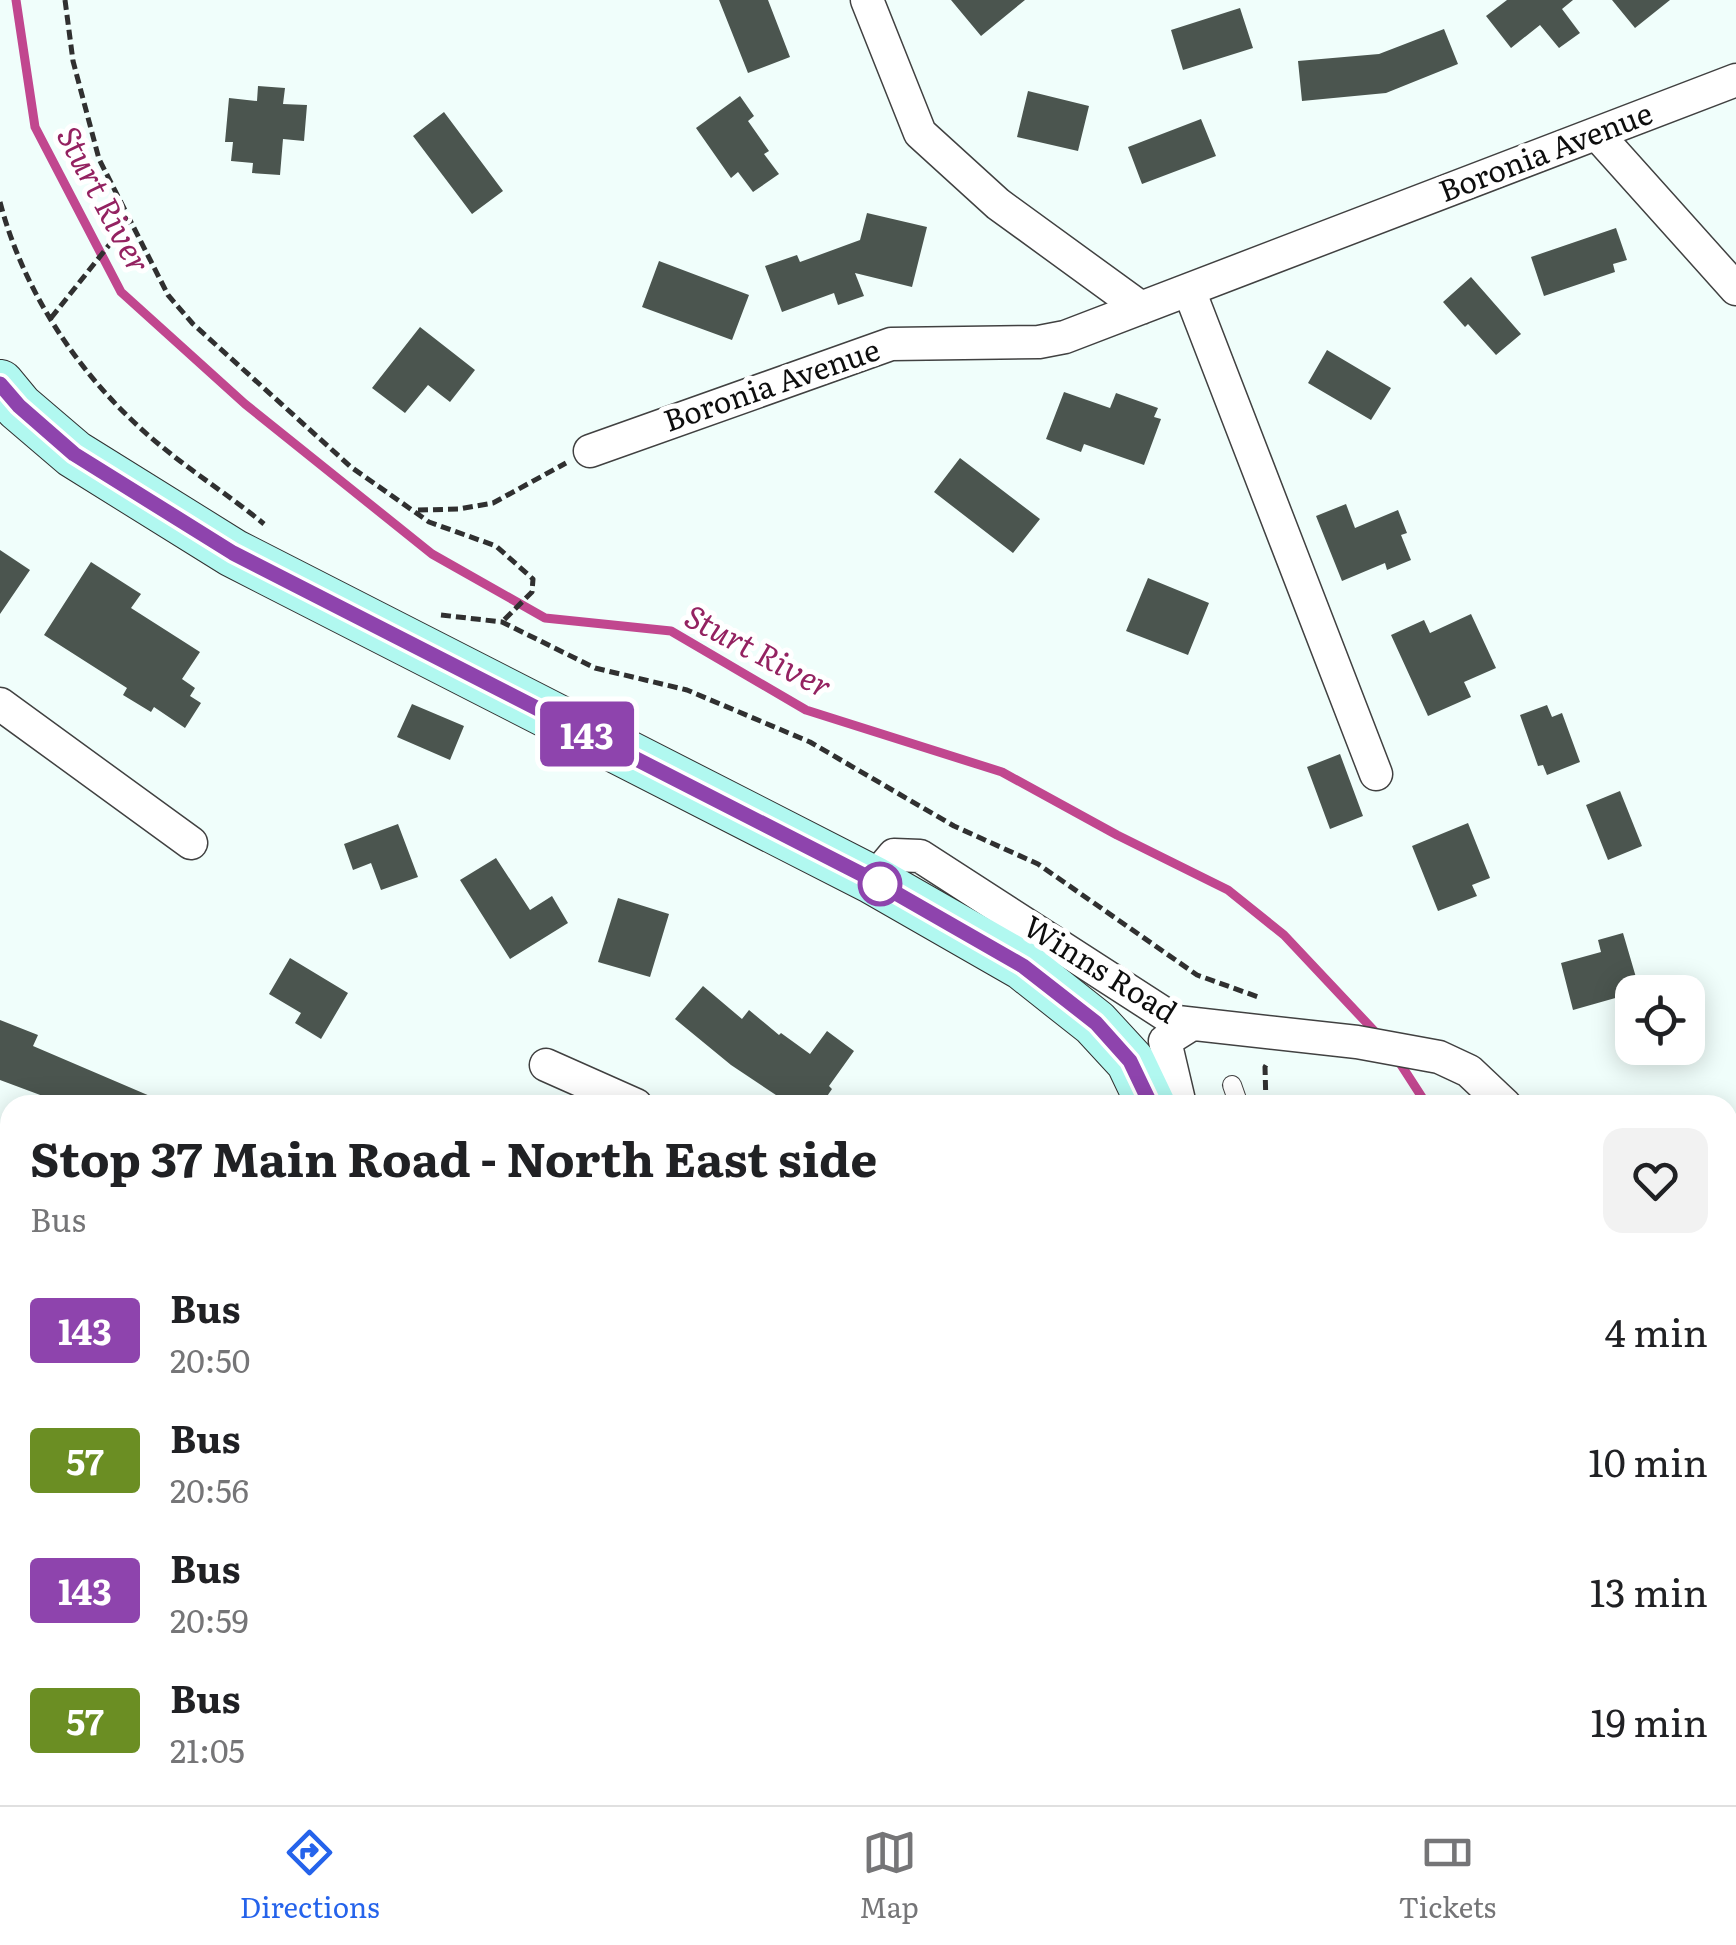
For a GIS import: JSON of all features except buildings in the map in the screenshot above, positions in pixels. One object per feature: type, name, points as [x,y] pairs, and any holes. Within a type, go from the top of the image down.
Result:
[{"type":"main road","points":[[0,384],[74,454],[233,553],[873,880],[1023,966],[1096,1023],[1130,1061],[1146,1095]]},
{"type":"street","points":[[866,0],[920,132],[998,204],[1141,308]]},
{"type":"street","name":"Boronia Avenue","points":[[590,450],[891,344],[1039,342],[1065,336],[1736,80]]},
{"type":"street","points":[[1597,134],[1736,289]]},
{"type":"street","points":[[1188,290],[1376,774]]},
{"type":"street","points":[[0,704],[191,843]]},
{"type":"street","name":"Winns Road","points":[[873,880],[894,855],[920,856],[1176,1022],[1357,1042],[1440,1057],[1469,1071],[1494,1095]]},
{"type":"street","points":[[1178,1095],[1165,1041],[1192,1024]]},
{"type":"street","points":[[546,1066],[613,1095]]},
{"type":"lane","points":[[1232,1085],[1236,1095]]},
{"type":"path","points":[[65,0],[74,61],[98,158],[168,296],[193,324],[351,467],[430,522],[496,546],[533,579],[532,592],[502,622]]},
{"type":"path","points":[[0,202],[21,268],[94,383],[170,454],[228,493],[266,526]]},
{"type":"path","points":[[51,318],[129,220]]},
{"type":"path","points":[[415,510],[459,510],[493,502],[590,450]]},
{"type":"path","points":[[431,612],[502,622],[595,668],[686,690],[810,742],[954,826],[1038,864],[1197,974],[1278,1006],[1285,1019],[1284,1035],[1265,1067],[1266,1095]]},
{"type":"waterway","name":"Sturt River","points":[[16,0],[35,127],[121,292],[245,404],[432,554],[545,618],[671,631],[806,710],[1002,772],[1228,890],[1284,935],[1380,1037]]},
{"type":"waterway","name":"Sturt River","points":[[1396,1057],[1421,1095]]},
{"type":"bus line","name":"143","points":[[0,384],[74,454],[233,553],[873,880],[1023,966],[1096,1023],[1130,1061],[1146,1095]]}]
